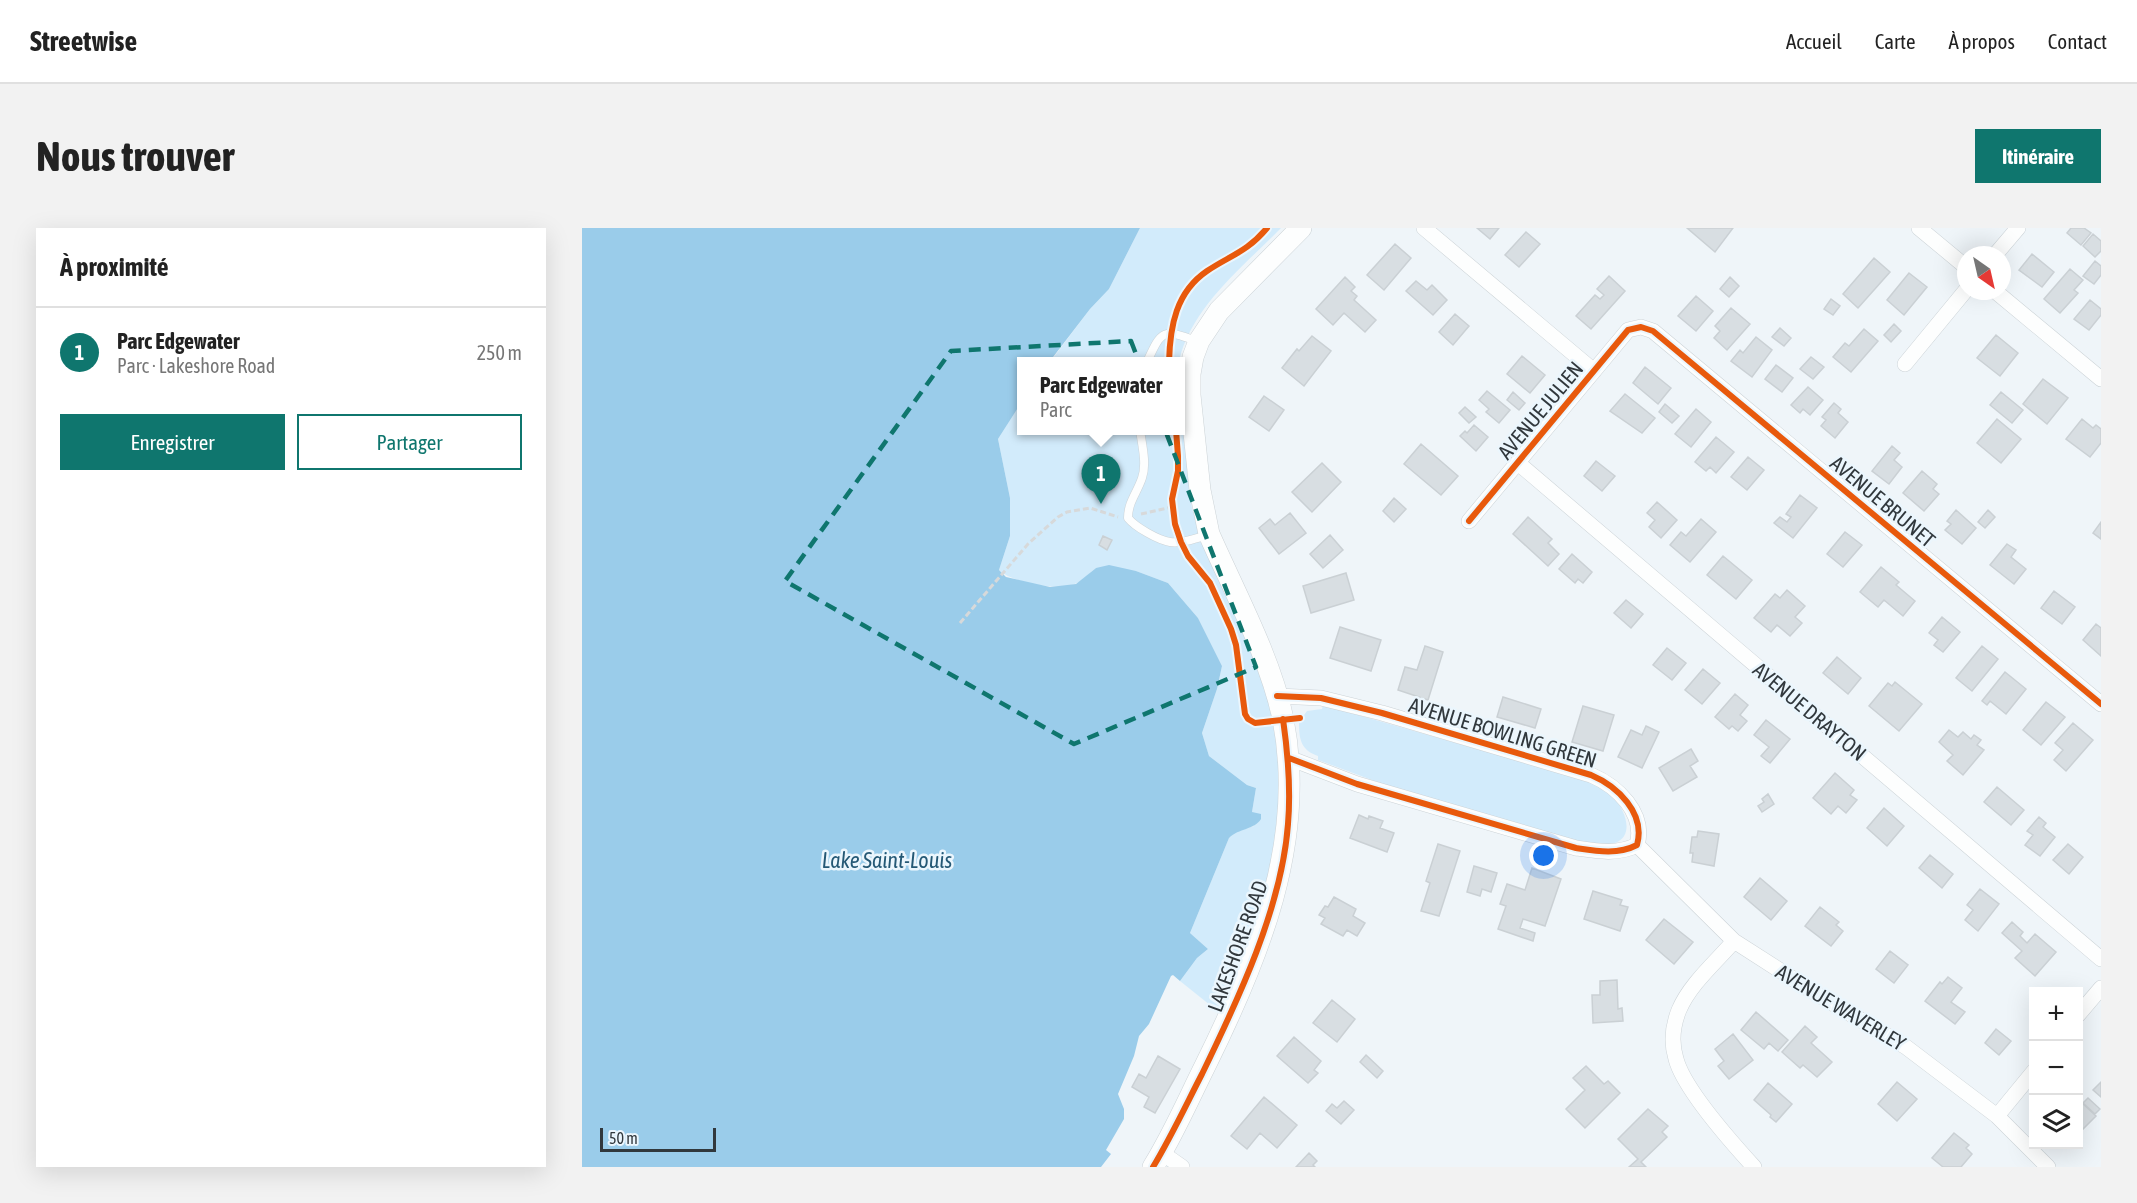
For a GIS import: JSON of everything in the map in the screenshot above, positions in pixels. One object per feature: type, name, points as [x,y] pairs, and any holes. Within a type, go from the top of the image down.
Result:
[{"type":"street","name":"LAKESHORE ROAD","points":[[1157,1160],[1226,1024],[1263,933],[1280,876],[1288,825],[1289,758],[1283,719],[1261,651],[1209,534],[1200,490],[1190,395],[1190,374],[1198,341],[1219,311],[1301,228]]},
{"type":"street","points":[[1424,228],[1594,371]]},
{"type":"street","points":[[1919,228],[1957,260]]},
{"type":"street","points":[[2003,246],[2018,228]]},
{"type":"street","points":[[1905,364],[1958,300]]},
{"type":"street","points":[[2006,300],[2101,379]]},
{"type":"street","name":"AVENUE JULIEN","points":[[1469,521],[1628,330],[1641,327]]},
{"type":"street","name":"AVENUE BRUNET","points":[[1641,327],[1653,331],[2101,704]]},
{"type":"street","name":"AVENUE DRAYTON","points":[[1518,463],[2101,959]]},
{"type":"street","name":"AVENUE BOWLING GREEN","points":[[1277,696],[1321,698],[1362,708],[1591,774],[1613,786],[1629,804],[1638,828],[1639,837],[1636,845]]},
{"type":"street","points":[[1289,758],[1357,783],[1576,848],[1616,852],[1628,850],[1636,845]]},
{"type":"street","name":"AVENUE WAVERLEY","points":[[1636,845],[1734,941],[1906,1047],[1997,1116],[2048,1167]]},
{"type":"street","points":[[1734,941],[1691,990],[1680,1008],[1673,1032],[1673,1046],[1676,1060],[1686,1080],[1717,1123],[1754,1167]]},
{"type":"street","points":[[2083,1010],[2101,988]]},
{"type":"street","points":[[1997,1116],[2029,1077]]},
{"type":"street","points":[[1157,1160],[1182,1167]]},
{"type":"lane","points":[[1149,357],[1157,340],[1166,333],[1171,332],[1198,341]]},
{"type":"lane","points":[[1141,435],[1144,468],[1142,479],[1128,507],[1128,518],[1137,528],[1169,542],[1180,542],[1209,534]]},
{"type":"path","points":[[1172,499],[1173,516]]},
{"type":"path","points":[[960,623],[1043,530],[1067,512],[1090,507],[1122,517]]},
{"type":"path","points":[[1136,516],[1172,507]]},
{"type":"highlighted area","points":[[1131,341],[1256,667],[1074,744],[785,581],[951,351]]},
{"type":"shaded area","points":[[1140,228],[1281,228],[1235,273],[1207,305],[1195,322],[1180,357],[1054,357],[1090,309],[1109,289]]},
{"type":"shaded area","points":[[1017,409],[1017,435],[1185,434],[1192,509],[1208,552],[1238,616],[1270,700],[1277,737],[1280,781],[1278,833],[1263,908],[1220,1013],[1180,981],[1197,958],[1208,949],[1190,933],[1229,838],[1235,832],[1254,826],[1252,812],[1256,788],[1247,785],[1209,756],[1202,733],[1222,666],[1198,618],[1168,583],[1136,571],[1096,568],[1077,583],[1059,587],[1025,582],[999,570],[1010,536],[1010,498],[998,439]]},
{"type":"shaded area","points":[[1323,705],[1592,782],[1610,794],[1619,804],[1625,816],[1625,834],[1611,844],[1583,843],[1380,783],[1318,760],[1318,756],[1308,751],[1302,744],[1299,722],[1307,711],[1322,709]]},
{"type":"water","name":"Lake Saint-Louis","points":[[582,228],[1140,228],[1109,289],[1090,309],[1053,357],[1017,357],[1017,409],[998,439],[1010,498],[1010,536],[999,570],[1006,577],[1050,587],[1076,584],[1096,568],[1109,565],[1136,571],[1168,583],[1198,618],[1222,666],[1202,733],[1209,756],[1247,785],[1256,788],[1252,812],[1261,814],[1261,819],[1258,823],[1229,838],[1190,933],[1208,949],[1197,958],[1180,981],[1173,975],[1171,976],[1149,1024],[1139,1036],[1134,1056],[1118,1094],[1124,1109],[1124,1119],[1106,1150],[1111,1154],[1101,1167],[582,1167]]},
{"type":"building","points":[[1477,228],[1499,228],[1490,239]]},
{"type":"building","points":[[1687,228],[1733,228],[1715,252]]},
{"type":"building","points":[[2071,228],[2084,228],[2091,233],[2081,245],[2067,233]]},
{"type":"building","points":[[1526,232],[1540,244],[1519,267],[1505,255]]},
{"type":"building","points":[[2093,234],[2101,241],[2101,251],[2095,257],[2083,246]]},
{"type":"building","points":[[1395,244],[1411,258],[1384,290],[1367,275]]},
{"type":"building","points":[[2032,254],[2054,272],[2042,287],[2019,270]]},
{"type":"building","points":[[1874,258],[1890,272],[1858,308],[1843,294]]},
{"type":"building","points":[[2095,261],[2101,266],[2101,275],[2094,284],[2083,276]]},
{"type":"building","points":[[2070,269],[2083,280],[2074,290],[2078,293],[2060,313],[2044,299]]},
{"type":"building","points":[[1909,273],[1927,287],[1904,315],[1887,300]]},
{"type":"building","points":[[1609,276],[1625,291],[1591,329],[1576,316],[1595,295],[1600,299],[1604,295],[1597,289]]},
{"type":"building","points":[[1345,277],[1355,287],[1351,291],[1357,296],[1354,300],[1376,320],[1365,332],[1344,313],[1333,325],[1316,309]]},
{"type":"building","points":[[1730,277],[1739,286],[1729,297],[1720,289]]},
{"type":"building","points":[[1416,281],[1427,290],[1432,285],[1447,300],[1433,315],[1406,291]]},
{"type":"building","points":[[1696,296],[1713,311],[1696,331],[1678,316]]},
{"type":"building","points":[[1831,299],[1840,306],[1833,315],[1824,309]]},
{"type":"building","points":[[2090,300],[2101,309],[2101,315],[2089,330],[2074,319]]},
{"type":"building","points":[[1731,308],[1750,324],[1727,350],[1714,338],[1720,331],[1715,326]]},
{"type":"building","points":[[1455,314],[1469,326],[1453,345],[1439,332]]},
{"type":"building","points":[[1894,324],[1901,331],[1891,342],[1884,335]]},
{"type":"building","points":[[1780,328],[1791,338],[1784,346],[1772,337]]},
{"type":"building","points":[[1864,329],[1878,341],[1851,372],[1833,357],[1845,343],[1849,346]]},
{"type":"building","points":[[1996,335],[2018,353],[2000,376],[1977,358]]},
{"type":"building","points":[[1312,336],[1331,351],[1304,386],[1282,368],[1297,349],[1299,351]]},
{"type":"building","points":[[1756,337],[1772,350],[1752,377],[1731,361],[1740,350],[1743,353]]},
{"type":"building","points":[[1522,356],[1545,375],[1530,393],[1507,374]]},
{"type":"building","points":[[1811,357],[1824,367],[1813,379],[1800,369]]},
{"type":"building","points":[[1776,365],[1793,378],[1782,392],[1765,379]]},
{"type":"building","points":[[1645,367],[1671,388],[1658,404],[1633,383]]},
{"type":"building","points":[[2043,379],[2068,398],[2047,424],[2023,404]]},
{"type":"building","points":[[1808,387],[1823,400],[1810,415],[1803,409],[1800,413],[1791,405]]},
{"type":"building","points":[[1487,391],[1510,410],[1499,423],[1486,412],[1489,409],[1479,400]]},
{"type":"building","points":[[1513,392],[1525,403],[1519,410],[1507,400]]},
{"type":"building","points":[[2001,392],[2023,410],[2012,423],[1990,405]]},
{"type":"building","points":[[1625,394],[1655,418],[1642,433],[1610,411]]},
{"type":"building","points":[[1264,396],[1284,410],[1269,431],[1249,417]]},
{"type":"building","points":[[1834,403],[1841,409],[1838,413],[1848,422],[1835,438],[1821,426],[1826,420],[1822,417]]},
{"type":"building","points":[[1665,404],[1679,416],[1672,423],[1659,412]]},
{"type":"building","points":[[1465,407],[1476,417],[1469,423],[1459,413]]},
{"type":"building","points":[[1696,409],[1711,422],[1691,447],[1675,434]]},
{"type":"building","points":[[1997,419],[2021,439],[2001,463],[1977,443]]},
{"type":"building","points":[[2082,419],[2093,428],[2096,425],[2101,429],[2101,443],[2090,457],[2066,439]]},
{"type":"building","points":[[1474,425],[1488,437],[1476,451],[1460,436],[1465,431],[1467,433]]},
{"type":"building","points":[[1716,437],[1734,452],[1716,473],[1710,467],[1706,471],[1695,462]]},
{"type":"building","points":[[1421,444],[1458,476],[1441,495],[1404,464]]},
{"type":"building","points":[[1892,446],[1900,453],[1894,460],[1902,467],[1889,484],[1872,471]]},
{"type":"building","points":[[1748,457],[1764,470],[1747,490],[1731,477]]},
{"type":"building","points":[[1596,461],[1615,476],[1602,491],[1584,476]]},
{"type":"building","points":[[1322,463],[1341,482],[1312,512],[1292,492]]},
{"type":"building","points":[[1922,471],[1937,484],[1933,489],[1939,494],[1924,511],[1903,493]]},
{"type":"building","points":[[1800,495],[1817,508],[1793,538],[1774,523],[1780,517],[1787,522],[1791,517],[1786,514]]},
{"type":"building","points":[[1394,498],[1406,509],[1394,522],[1383,511]]},
{"type":"building","points":[[1657,502],[1677,520],[1661,538],[1649,527],[1655,520],[1647,513]]},
{"type":"building","points":[[1956,510],[1976,528],[1962,544],[1945,530],[1951,524],[1947,521]]},
{"type":"building","points":[[1988,510],[1995,517],[1985,528],[1978,522]]},
{"type":"building","points":[[1290,513],[1306,533],[1279,554],[1259,528],[1270,519],[1275,525]]},
{"type":"building","points":[[1528,517],[1552,539],[1548,543],[1559,554],[1548,566],[1513,534]]},
{"type":"building","points":[[1701,519],[1716,532],[1690,562],[1670,545],[1681,532],[1686,536]]},
{"type":"building","points":[[2101,522],[2101,539],[2093,533]]},
{"type":"building","points":[[1845,532],[1862,545],[1843,567],[1827,554]]},
{"type":"building","points":[[1330,535],[1343,550],[1323,568],[1310,554]]},
{"type":"building","points":[[1103,536],[1112,540],[1107,550],[1099,545]]},
{"type":"building","points":[[2007,544],[2016,550],[2011,557],[2026,569],[2014,584],[1990,565]]},
{"type":"building","points":[[1572,554],[1592,572],[1583,583],[1578,579],[1575,583],[1559,569]]},
{"type":"building","points":[[1723,556],[1752,580],[1736,599],[1707,575]]},
{"type":"building","points":[[1881,567],[1899,582],[1896,585],[1915,601],[1903,616],[1884,600],[1878,607],[1860,592]]},
{"type":"building","points":[[1346,573],[1354,600],[1311,613],[1303,586]]},
{"type":"building","points":[[1787,590],[1805,606],[1795,617],[1802,623],[1790,636],[1777,625],[1771,632],[1754,618],[1775,594],[1780,598]]},
{"type":"building","points":[[2054,591],[2075,607],[2062,624],[2041,608]]},
{"type":"building","points":[[1626,600],[1643,614],[1631,628],[1614,613]]},
{"type":"building","points":[[1942,617],[1960,632],[1943,652],[1934,645],[1938,640],[1929,633]]},
{"type":"building","points":[[2096,624],[2101,628],[2101,656],[2083,640]]},
{"type":"building","points":[[1340,627],[1381,640],[1371,671],[1330,658]]},
{"type":"building","points":[[1425,646],[1443,652],[1428,700],[1398,690],[1405,667],[1417,670]]},
{"type":"building","points":[[1982,646],[1998,659],[1972,691],[1956,678]]},
{"type":"building","points":[[1667,648],[1686,663],[1672,680],[1653,665]]},
{"type":"building","points":[[1837,657],[1861,678],[1848,694],[1823,673]]},
{"type":"building","points":[[1703,669],[1720,683],[1702,704],[1685,690]]},
{"type":"building","points":[[2005,672],[2026,689],[2006,714],[1990,701],[1987,705],[1982,701]]},
{"type":"building","points":[[1895,682],[1922,704],[1899,731],[1869,706],[1888,683],[1892,686]]},
{"type":"building","points":[[1735,694],[1748,705],[1740,715],[1747,721],[1738,731],[1732,726],[1729,729],[1715,717]]},
{"type":"building","points":[[1503,697],[1541,709],[1535,728],[1497,717]]},
{"type":"building","points":[[2046,702],[2065,717],[2041,745],[2023,730]]},
{"type":"building","points":[[1583,706],[1614,715],[1603,751],[1572,742]]},
{"type":"building","points":[[1766,720],[1790,739],[1770,763],[1761,756],[1769,747],[1754,735]]},
{"type":"building","points":[[2073,723],[2093,740],[2066,771],[2054,760],[2063,750],[2055,743]]},
{"type":"building","points":[[1646,726],[1659,732],[1642,768],[1618,757],[1631,730],[1642,735]]},
{"type":"building","points":[[1949,730],[1958,737],[1963,732],[1971,739],[1974,735],[1981,740],[1977,745],[1984,750],[1963,775],[1947,761],[1953,755],[1939,742]]},
{"type":"building","points":[[1691,749],[1698,761],[1690,766],[1697,777],[1673,791],[1659,768]]},
{"type":"building","points":[[1835,773],[1854,790],[1850,795],[1857,800],[1846,813],[1838,806],[1831,814],[1813,798]]},
{"type":"building","points":[[1997,787],[2024,810],[2011,825],[1984,802]]},
{"type":"building","points":[[1768,794],[1774,804],[1762,812],[1758,806],[1764,802],[1762,799]]},
{"type":"building","points":[[1884,808],[1904,826],[1887,846],[1867,828]]},
{"type":"building","points":[[1359,815],[1383,821],[1380,828],[1394,833],[1387,852],[1350,838]]},
{"type":"building","points":[[2039,817],[2046,823],[2043,827],[2055,837],[2040,856],[2025,845],[2033,835],[2027,831]]},
{"type":"building","points":[[1698,831],[1719,834],[1714,866],[1692,862],[1693,853],[1690,853],[1692,837],[1697,837]]},
{"type":"building","points":[[1438,844],[1460,851],[1439,916],[1421,911],[1430,883],[1426,881]]},
{"type":"building","points":[[2068,844],[2083,857],[2069,874],[2053,860]]},
{"type":"building","points":[[1930,855],[1953,874],[1942,888],[1919,868]]},
{"type":"building","points":[[1474,866],[1497,873],[1491,892],[1482,889],[1480,896],[1467,892]]},
{"type":"building","points":[[1532,868],[1561,879],[1545,926],[1523,919],[1520,928],[1535,933],[1533,941],[1498,929],[1506,906],[1500,904],[1507,884],[1525,890]]},
{"type":"building","points":[[1760,878],[1787,901],[1771,920],[1744,897]]},
{"type":"building","points":[[1980,889],[1999,904],[1978,931],[1965,920],[1973,910],[1967,905]]},
{"type":"building","points":[[1593,891],[1622,900],[1620,905],[1628,907],[1620,931],[1584,919]]},
{"type":"building","points":[[1334,897],[1356,909],[1353,916],[1365,923],[1357,936],[1347,930],[1343,936],[1321,924],[1325,918],[1319,915]]},
{"type":"building","points":[[1820,907],[1839,922],[1836,925],[1843,931],[1831,946],[1805,926]]},
{"type":"building","points":[[1664,919],[1693,942],[1674,964],[1646,940]]},
{"type":"building","points":[[2012,922],[2023,932],[2020,936],[2027,943],[2035,934],[2056,952],[2035,976],[2015,958],[2022,951],[2002,933]]},
{"type":"building","points":[[1890,951],[1908,965],[1894,983],[1876,969]]},
{"type":"building","points":[[1948,977],[1962,988],[1951,1002],[1965,1012],[1955,1024],[1925,1001],[1940,982],[1942,984]]},
{"type":"building","points":[[1617,980],[1618,1009],[1622,1008],[1623,1021],[1593,1023],[1592,995],[1600,995],[1600,981]]},
{"type":"building","points":[[1332,1000],[1355,1019],[1337,1042],[1313,1023]]},
{"type":"building","points":[[1756,1012],[1788,1040],[1778,1051],[1769,1043],[1764,1049],[1741,1030]]},
{"type":"building","points":[[1805,1026],[1817,1037],[1811,1043],[1832,1062],[1817,1077],[1803,1065],[1800,1068],[1782,1052]]},
{"type":"building","points":[[1996,1029],[2011,1041],[1999,1055],[1985,1043]]},
{"type":"building","points":[[1733,1034],[1753,1060],[1729,1079],[1718,1066],[1724,1061],[1715,1049]]},
{"type":"building","points":[[1294,1037],[1321,1061],[1314,1070],[1318,1073],[1308,1083],[1277,1056]]},
{"type":"building","points":[[1366,1055],[1383,1071],[1377,1078],[1360,1062]]},
{"type":"building","points":[[1158,1056],[1180,1069],[1155,1113],[1144,1107],[1149,1097],[1132,1087],[1139,1074],[1146,1078]]},
{"type":"building","points":[[1586,1066],[1604,1084],[1608,1081],[1620,1093],[1585,1128],[1566,1109],[1585,1090],[1573,1078]]},
{"type":"building","points":[[1897,1082],[1917,1099],[1897,1121],[1878,1104]]},
{"type":"building","points":[[2101,1082],[2101,1097],[2093,1090]]},
{"type":"building","points":[[1768,1083],[1792,1104],[1776,1122],[1754,1100]]},
{"type":"building","points":[[1264,1097],[1297,1125],[1277,1148],[1260,1133],[1247,1149],[1231,1136]]},
{"type":"building","points":[[2088,1098],[2100,1109],[2095,1114],[2083,1103]]},
{"type":"building","points":[[1344,1101],[1354,1110],[1341,1124],[1326,1111],[1332,1104],[1337,1108]]},
{"type":"building","points":[[2083,1104],[2096,1116],[2083,1129]]},
{"type":"building","points":[[1648,1109],[1668,1126],[1662,1132],[1667,1137],[1641,1162],[1646,1167],[1629,1167],[1638,1159],[1618,1139]]},
{"type":"building","points":[[1954,1133],[1969,1145],[1966,1148],[1972,1154],[1961,1167],[1943,1167],[1932,1158]]},
{"type":"building","points":[[1309,1153],[1317,1161],[1313,1165],[1315,1167],[1296,1167]]},
{"type":"cycle path","points":[[1169,357],[1173,323],[1188,289],[1207,271],[1253,243],[1267,228]]},
{"type":"cycle path","points":[[1469,521],[1628,330],[1641,327],[1653,331],[2101,704]]},
{"type":"cycle path","points":[[1176,435],[1178,471],[1172,499],[1175,524],[1188,556],[1210,583],[1231,629],[1236,645],[1245,714],[1255,723],[1300,718]]},
{"type":"cycle path","points":[[1277,696],[1321,698],[1382,713],[1591,775],[1610,786],[1627,802],[1637,822],[1639,833],[1637,845],[1615,851],[1576,848],[1357,784],[1289,758]]},
{"type":"cycle path","points":[[1153,1167],[1230,1015],[1268,920],[1284,856],[1289,811],[1289,772],[1283,719]]},
{"type":"place","name":"Parc Edgewater","points":[[1101,504]]}]
